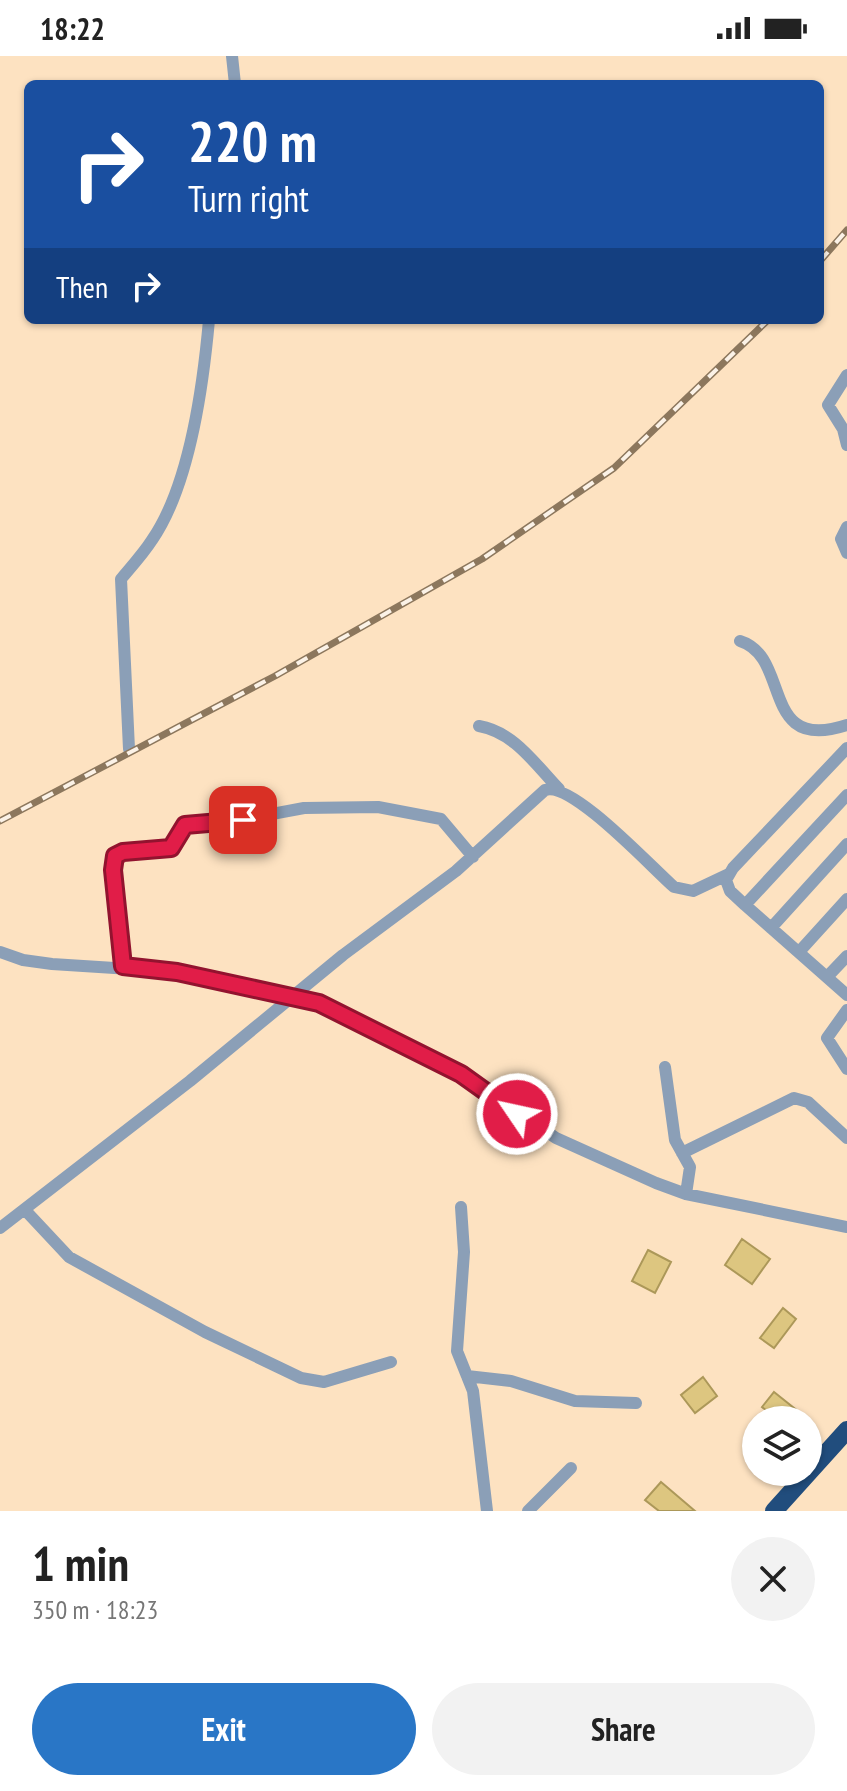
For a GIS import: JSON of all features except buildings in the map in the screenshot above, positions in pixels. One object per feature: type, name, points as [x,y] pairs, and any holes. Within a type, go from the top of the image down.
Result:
[{"type":"highway","points":[[774,1511],[847,1430]]},
{"type":"street","points":[[232,56],[235,80]]},
{"type":"street","points":[[129,749],[121,579],[153,538],[179,485],[193,426],[208,324]]},
{"type":"street","points":[[847,375],[828,405],[843,429],[847,445]]},
{"type":"street","points":[[847,527],[841,539],[847,553]]},
{"type":"street","points":[[740,641],[759,652],[780,701],[795,722],[819,731],[847,725]]},
{"type":"street","points":[[479,726],[498,729],[559,789],[586,806],[674,887],[693,891],[729,874],[847,748]]},
{"type":"street","points":[[0,1228],[295,996],[335,960],[473,857],[539,794],[551,788],[559,789]]},
{"type":"street","points":[[745,905],[847,795]]},
{"type":"street","points":[[123,966],[113,870],[115,856],[123,852],[171,848],[185,825],[230,822],[304,808],[378,807],[441,819],[473,857]]},
{"type":"street","points":[[771,928],[847,844]]},
{"type":"street","points":[[729,874],[727,886],[745,905],[847,995]]},
{"type":"street","points":[[799,952],[847,899]]},
{"type":"street","points":[[0,952],[23,960],[52,964],[123,966],[177,972],[319,1003],[461,1074],[495,1100],[573,1147],[686,1194],[847,1227]]},
{"type":"street","points":[[827,977],[847,956]]},
{"type":"street","points":[[847,1010],[827,1038],[847,1069]]},
{"type":"street","points":[[665,1067],[673,1129],[690,1167],[686,1194]]},
{"type":"street","points":[[682,1153],[794,1098],[808,1102],[847,1138]]},
{"type":"street","points":[[461,1207],[464,1252],[457,1351],[473,1391],[487,1511]]},
{"type":"street","points":[[25,1210],[69,1257],[205,1332],[301,1378],[324,1382],[391,1362]]},
{"type":"street","points":[[467,1376],[511,1381],[575,1401],[636,1403]]},
{"type":"street","points":[[528,1511],[571,1468]]},
{"type":"railway","points":[[824,256],[847,230]]},
{"type":"railway","points":[[0,821],[275,676],[482,559],[614,468],[764,324]]},
{"type":"route","points":[[243,820],[185,825],[171,848],[123,852],[115,856],[113,870],[123,966],[177,972],[319,1003],[461,1074],[517,1114]]}]
